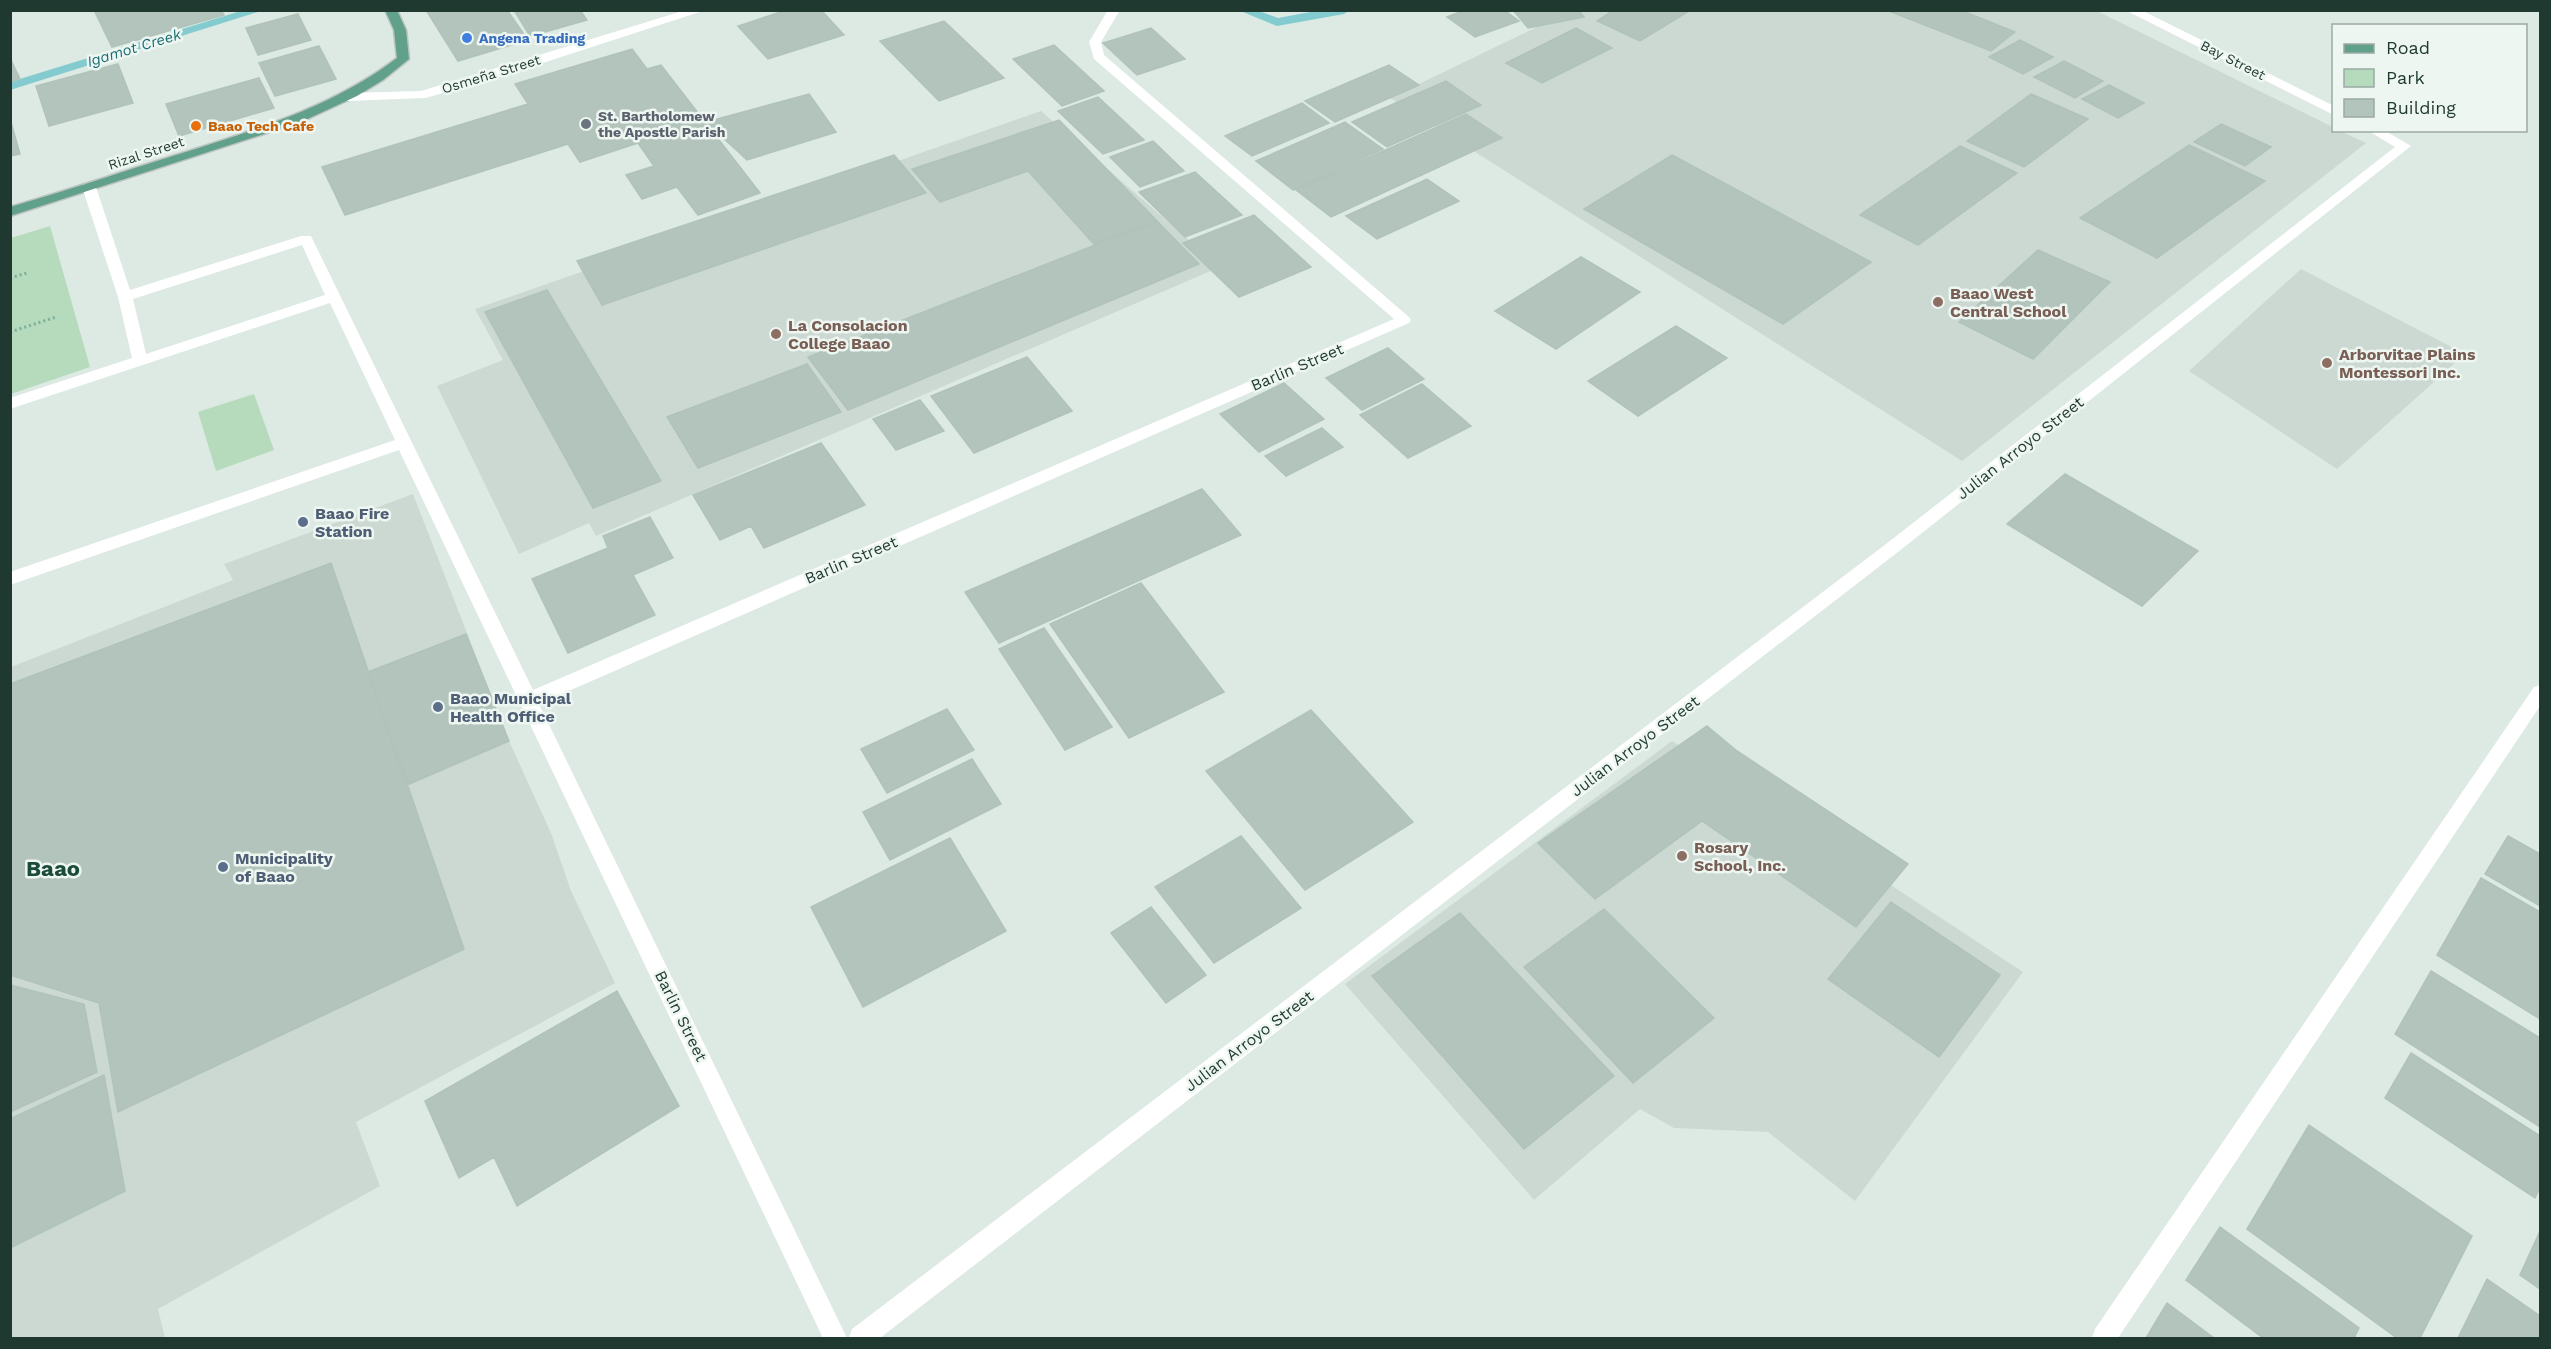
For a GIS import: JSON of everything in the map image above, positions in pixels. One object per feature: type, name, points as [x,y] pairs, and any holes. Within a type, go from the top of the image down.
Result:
[{"type":"main road","name":"Rizal Street","points":[[10,213],[258,133],[312,114],[348,97],[381,78],[403,59],[400,30],[391,10]]},
{"type":"street","name":"Osmeña Street","points":[[348,97],[421,94],[480,80],[700,10]]},
{"type":"street","name":"Barlin Street","points":[[835,1338],[529,700],[1404,320],[1098,56],[1095,42],[1114,10]]},
{"type":"street","name":"Bay Street","points":[[2131,10],[2332,110]]},
{"type":"street","name":"Julian Arroyo Street","points":[[861,1338],[1892,548],[2404,146],[2377,132]]},
{"type":"street","points":[[89,187],[124,297],[140,361]]},
{"type":"street","points":[[124,297],[306,239],[402,442],[529,700]]},
{"type":"street","points":[[10,404],[333,297]]},
{"type":"street","points":[[10,579],[402,442]]},
{"type":"street","points":[[2104,1338],[2541,692]]},
{"type":"path","points":[[10,278],[27,273]]},
{"type":"path","points":[[10,332],[56,317]]},
{"type":"shaded area","name":"Baao West Central School","points":[[1570,11],[2097,11],[2332,127],[2332,132],[2342,132],[2366,143],[1962,461],[1390,98]]},
{"type":"shaded area","name":"La Consolacion College Baao","points":[[1041,111],[1220,267],[596,536],[589,523],[519,554],[437,386],[503,360],[475,309]]},
{"type":"shaded area","name":"Arborvitae Plains Montessori Inc.","points":[[2301,269],[2465,354],[2337,469],[2189,371]]},
{"type":"shaded area","points":[[413,494],[509,741],[551,833],[571,891],[615,983],[356,1122],[380,1186],[158,1309],[165,1338],[11,1338],[11,667],[233,580],[224,564]]},
{"type":"shaded area","name":"Rosary School, Inc.","points":[[1672,741],[2023,972],[1855,1201],[1768,1132],[1674,1128],[1640,1109],[1534,1200],[1345,984]]},
{"type":"green space","points":[[50,226],[90,367],[11,394],[11,238]]},
{"type":"green space","points":[[254,394],[274,450],[216,471],[198,412]]},
{"type":"building","points":[[94,10],[221,10],[224,15],[112,47]]},
{"type":"building","points":[[426,10],[507,10],[528,40],[458,61]]},
{"type":"building","points":[[514,10],[580,10],[587,20],[530,36]]},
{"type":"building","points":[[787,10],[821,10],[844,35],[768,59],[738,26]]},
{"type":"building","points":[[1465,10],[1504,10],[1519,21],[1475,37],[1447,17]]},
{"type":"building","points":[[1513,10],[1578,10],[1584,17],[1528,28]]},
{"type":"building","points":[[1614,10],[1689,11],[1640,41],[1597,21]]},
{"type":"building","points":[[1960,10],[2015,32],[1991,51],[1889,11]]},
{"type":"building","points":[[298,14],[311,40],[258,55],[246,28]]},
{"type":"building","points":[[944,21],[1004,78],[939,101],[880,41]]},
{"type":"building","points":[[1151,28],[1185,59],[1137,75],[1103,43]]},
{"type":"building","points":[[1576,28],[1612,48],[1542,83],[1506,63]]},
{"type":"building","points":[[2020,40],[2053,57],[2023,74],[1989,57]]},
{"type":"building","points":[[1054,45],[1104,91],[1062,106],[1013,59]]},
{"type":"building","points":[[319,46],[336,79],[275,96],[259,63]]},
{"type":"building","name":"St. Bartholomew the Apostle Parish","points":[[632,49],[647,69],[661,65],[760,193],[698,215],[677,187],[642,199],[626,175],[654,166],[638,143],[580,162],[568,144],[345,215],[322,167],[528,104],[515,84]]},
{"type":"building","points":[[10,58],[20,79],[10,82]]},
{"type":"building","points":[[2064,61],[2103,81],[2075,98],[2034,77]]},
{"type":"building","points":[[118,64],[133,103],[49,126],[36,86]]},
{"type":"building","points":[[1389,65],[1419,85],[1335,122],[1305,101]]},
{"type":"building","points":[[259,78],[274,108],[179,136],[166,104]]},
{"type":"building","points":[[1446,81],[1481,105],[1387,147],[1352,122]]},
{"type":"building","points":[[2109,85],[2144,103],[2118,118],[2082,99]]},
{"type":"building","points":[[809,94],[836,132],[747,160],[706,122]]},
{"type":"building","points":[[2031,94],[2088,119],[2024,167],[1967,141]]},
{"type":"building","points":[[1098,97],[1144,140],[1103,154],[1058,111]]},
{"type":"building","points":[[1302,103],[1329,123],[1252,156],[1225,136]]},
{"type":"building","points":[[1466,114],[1502,138],[1331,217],[1296,190]]},
{"type":"building","points":[[10,119],[20,154],[10,156]]},
{"type":"building","points":[[1059,120],[1157,221],[1094,244],[1028,171],[940,202],[912,169]]},
{"type":"building","points":[[1345,122],[1383,149],[1293,190],[1256,161]]},
{"type":"building","points":[[2221,124],[2271,147],[2245,166],[2194,142]]},
{"type":"building","points":[[1153,141],[1184,171],[1140,187],[1110,157]]},
{"type":"building","points":[[2189,145],[2265,181],[2157,258],[2080,218]]},
{"type":"building","points":[[1960,146],[2017,173],[1918,245],[1860,215]]},
{"type":"building","points":[[894,155],[926,193],[602,305],[577,261]]},
{"type":"building","points":[[1672,155],[1871,262],[1783,324],[1584,209]]},
{"type":"building","points":[[1195,172],[1242,215],[1185,237],[1139,192]]},
{"type":"building","points":[[1427,179],[1459,201],[1377,239],[1346,216]]},
{"type":"building","points":[[1254,215],[1311,267],[1239,297],[1183,243]]},
{"type":"building","points":[[1157,221],[1199,264],[848,410],[808,357]]},
{"type":"building","points":[[2038,250],[2110,282],[2033,359],[1959,322]]},
{"type":"building","points":[[1581,257],[1640,292],[1556,349],[1495,311]]},
{"type":"building","points":[[547,290],[661,481],[593,508],[485,312]]},
{"type":"building","points":[[1676,326],[1727,358],[1638,416],[1588,381]]},
{"type":"building","points":[[1388,348],[1424,379],[1362,410],[1326,378]]},
{"type":"building","points":[[1027,357],[1072,411],[974,453],[931,396]]},
{"type":"building","points":[[807,364],[841,412],[698,468],[667,417]]},
{"type":"building","points":[[1284,383],[1324,419],[1259,452],[1220,414]]},
{"type":"building","points":[[1422,384],[1471,426],[1408,458],[1360,415]]},
{"type":"building","points":[[920,400],[944,431],[896,450],[873,419]]},
{"type":"building","points":[[1322,428],[1343,447],[1286,476],[1265,456]]},
{"type":"building","points":[[821,443],[865,505],[764,548],[751,526],[720,540],[693,495]]},
{"type":"building","points":[[2065,474],[2198,551],[2142,606],[2007,524]]},
{"type":"building","points":[[1202,489],[1241,535],[999,643],[965,592]]},
{"type":"building","points":[[650,517],[673,558],[633,575],[655,615],[568,653],[532,579],[608,548],[603,536]]},
{"type":"building","name":"Municipality of Baao","points":[[331,563],[464,949],[118,1112],[99,1003],[10,975],[10,684]]},
{"type":"building","points":[[1141,583],[1224,692],[1129,738],[1050,624]]},
{"type":"building","points":[[1044,628],[1112,727],[1065,750],[999,649]]},
{"type":"building","name":"Baao Municipal Health Office","points":[[466,634],[509,741],[407,785],[368,672]]},
{"type":"building","points":[[947,709],[974,750],[887,793],[861,749]]},
{"type":"building","points":[[1311,710],[1413,822],[1305,890],[1206,771]]},
{"type":"building","points":[[1707,726],[1737,751],[1908,864],[1856,927],[1702,821],[1595,899],[1538,843]]},
{"type":"building","points":[[972,759],[1001,804],[890,860],[863,812]]},
{"type":"building","points":[[1241,836],[1301,908],[1214,963],[1155,887]]},
{"type":"building","points":[[2508,836],[2540,854],[2540,906],[2485,874]]},
{"type":"building","points":[[950,838],[1006,931],[863,1007],[811,907]]},
{"type":"building","points":[[2481,878],[2540,912],[2540,1019],[2437,955]]},
{"type":"building","points":[[1891,902],[2000,975],[1939,1057],[1828,979]]},
{"type":"building","points":[[1151,907],[1206,975],[1166,1003],[1111,933]]},
{"type":"building","points":[[1604,909],[1714,1018],[1633,1083],[1524,967]]},
{"type":"building","points":[[1460,913],[1614,1076],[1524,1149],[1372,976]]},
{"type":"building","points":[[2431,971],[2540,1038],[2540,1127],[2395,1034]]},
{"type":"building","points":[[10,985],[84,1004],[97,1072],[10,1112]]},
{"type":"building","points":[[617,991],[679,1106],[517,1206],[494,1157],[459,1178],[425,1101]]},
{"type":"building","points":[[2411,1053],[2540,1136],[2540,1187],[2535,1198],[2385,1098]]},
{"type":"building","points":[[104,1075],[125,1191],[10,1248],[10,1119]]},
{"type":"building","points":[[2309,1125],[2472,1236],[2420,1338],[2397,1338],[2247,1229]]},
{"type":"building","points":[[2220,1227],[2359,1328],[2354,1338],[2263,1338],[2186,1280]]},
{"type":"building","points":[[2540,1231],[2540,1289],[2520,1275]]},
{"type":"building","points":[[2487,1279],[2540,1316],[2540,1338],[2458,1338]]},
{"type":"building","points":[[2167,1303],[2214,1338],[2146,1338]]},
{"type":"waterway","name":"Igamot Creek","points":[[10,86],[258,10]]},
{"type":"waterway","points":[[1244,10],[1277,22],[1344,10]]},
{"type":"place","name":"Angena Trading","points":[[467,38]]},
{"type":"place","name":"St. Bartholomew the Apostle Parish","points":[[586,124]]},
{"type":"place","name":"Baao Tech Cafe","points":[[196,126]]},
{"type":"place","name":"Baao West Central School","points":[[1938,302]]},
{"type":"place","name":"La Consolacion College Baao","points":[[776,334]]},
{"type":"place","name":"Arborvitae Plains Montessori Inc.","points":[[2327,363]]},
{"type":"place","name":"Baao Fire Station","points":[[303,522]]},
{"type":"place","name":"Baao Municipal Health Office","points":[[438,707]]},
{"type":"place","name":"Rosary School, Inc.","points":[[1682,856]]},
{"type":"place","name":"Municipality of Baao","points":[[223,867]]},
{"type":"district","name":"Baao","points":[[53,868]]}]
